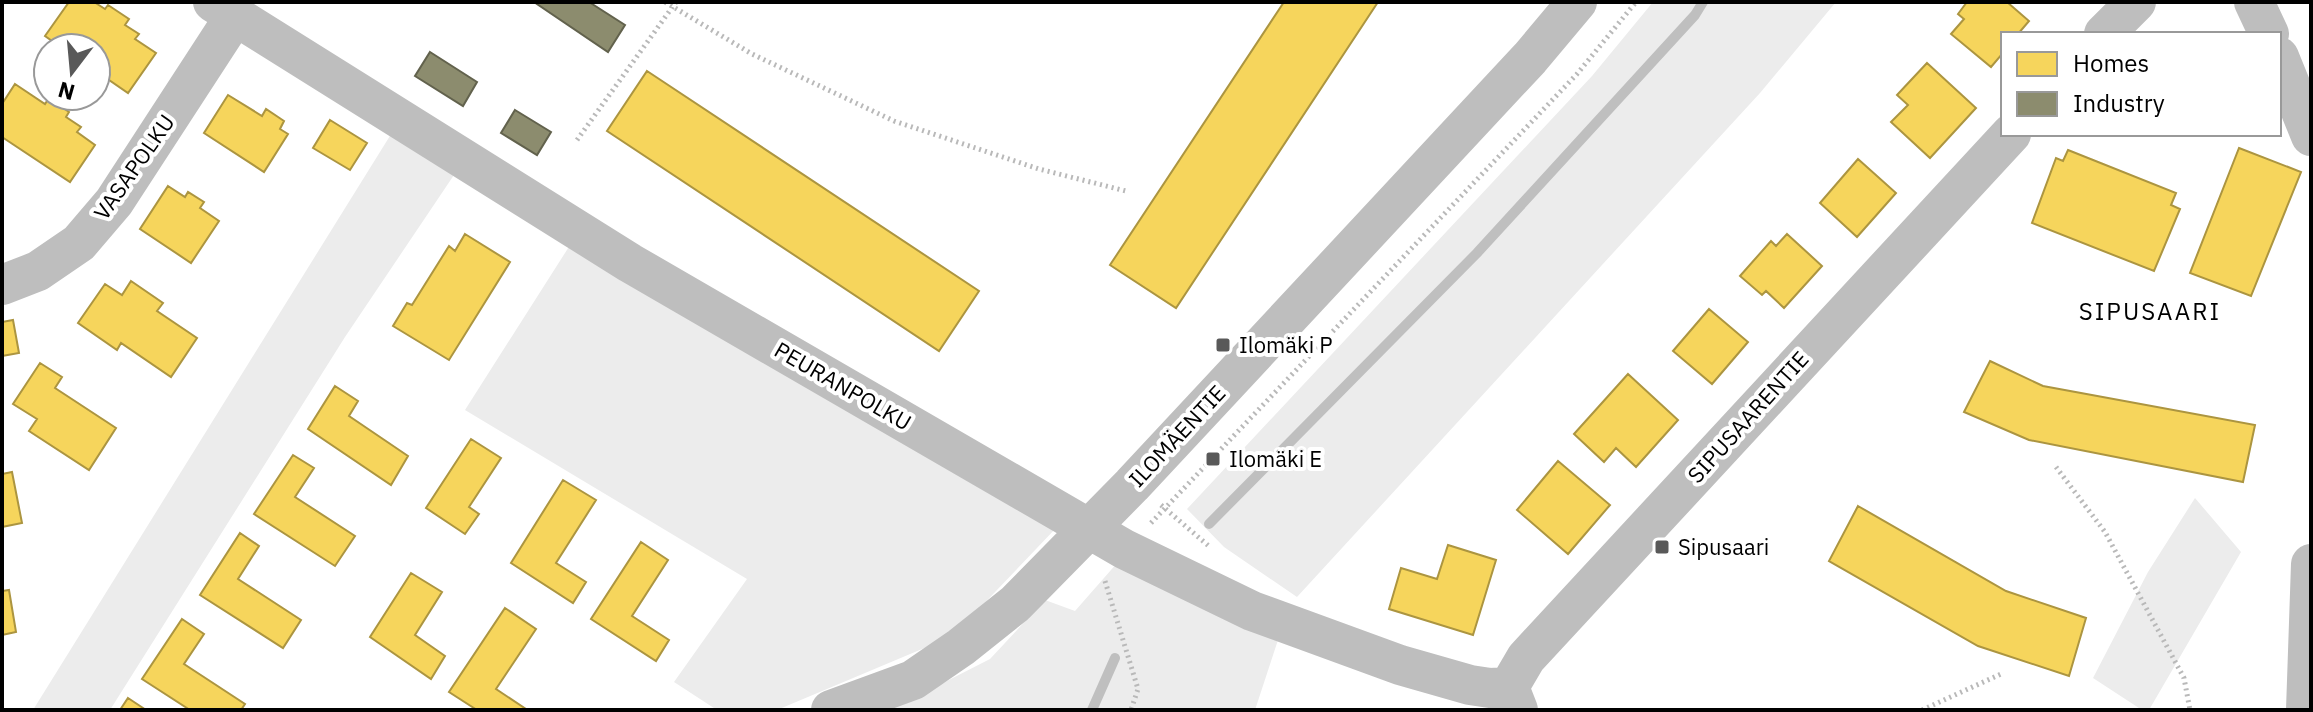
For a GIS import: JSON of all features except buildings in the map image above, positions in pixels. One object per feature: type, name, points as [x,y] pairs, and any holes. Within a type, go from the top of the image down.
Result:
[{"type":"street","name":"ILOMÄENTIE","points":[[831,710],[913,680],[1015,604],[1530,58],[1577,2]]},
{"type":"street","points":[[2108,32],[2136,2]]},
{"type":"street","points":[[2254,2],[2268,32]]},
{"type":"street","name":"PEURANPOLKU","points":[[224,9],[630,263],[1124,549],[1252,611],[1400,665],[1490,688],[1514,698]]},
{"type":"street","name":"VASAPOLKU","points":[[2,285],[38,271],[79,243],[114,202],[224,9]]},
{"type":"street","points":[[2283,76],[2311,136]]},
{"type":"street","name":"SIPUSAARENTIE","points":[[1514,698],[1526,658],[2009,136]]},
{"type":"street","points":[[2306,710],[2311,564]]},
{"type":"path","points":[[665,2],[752,54],[894,121],[1039,169],[1126,191]]},
{"type":"path","points":[[1124,549],[1567,86],[1636,2]]},
{"type":"path","points":[[577,140],[674,5]]},
{"type":"path","points":[[2056,467],[2105,532],[2184,678],[2190,710]]},
{"type":"path","points":[[1089,529],[1138,689],[1131,710]]},
{"type":"path","points":[[1922,710],[2001,674]]},
{"type":"shaded area","points":[[1653,2],[1836,2],[1760,93],[1297,597],[1224,547],[1187,509],[1592,76]]},
{"type":"shaded area","points":[[393,131],[456,172],[345,337],[110,710],[33,710]]},
{"type":"shaded area","points":[[572,242],[1057,527],[953,636],[777,710],[717,710],[674,682],[747,579],[465,410]]},
{"type":"shaded area","points":[[2195,498],[2241,552],[2149,710],[2142,710],[2093,678],[2148,572]]},
{"type":"shaded area","points":[[1118,562],[1278,640],[1255,710],[890,710],[990,659],[1045,600],[1075,611]]},
{"type":"waterway","points":[[1209,524],[1477,253],[1695,15],[1703,2]]},
{"type":"waterway","points":[[1092,710],[1115,658]]},
{"type":"place","name":"Ilomäki P","points":[[1223,345]]},
{"type":"place","name":"Ilomäki E","points":[[1213,459]]},
{"type":"place","name":"Sipusaari","points":[[1662,547]]},
{"type":"district","name":"SIPUSAARI","points":[[2150,312]]}]
